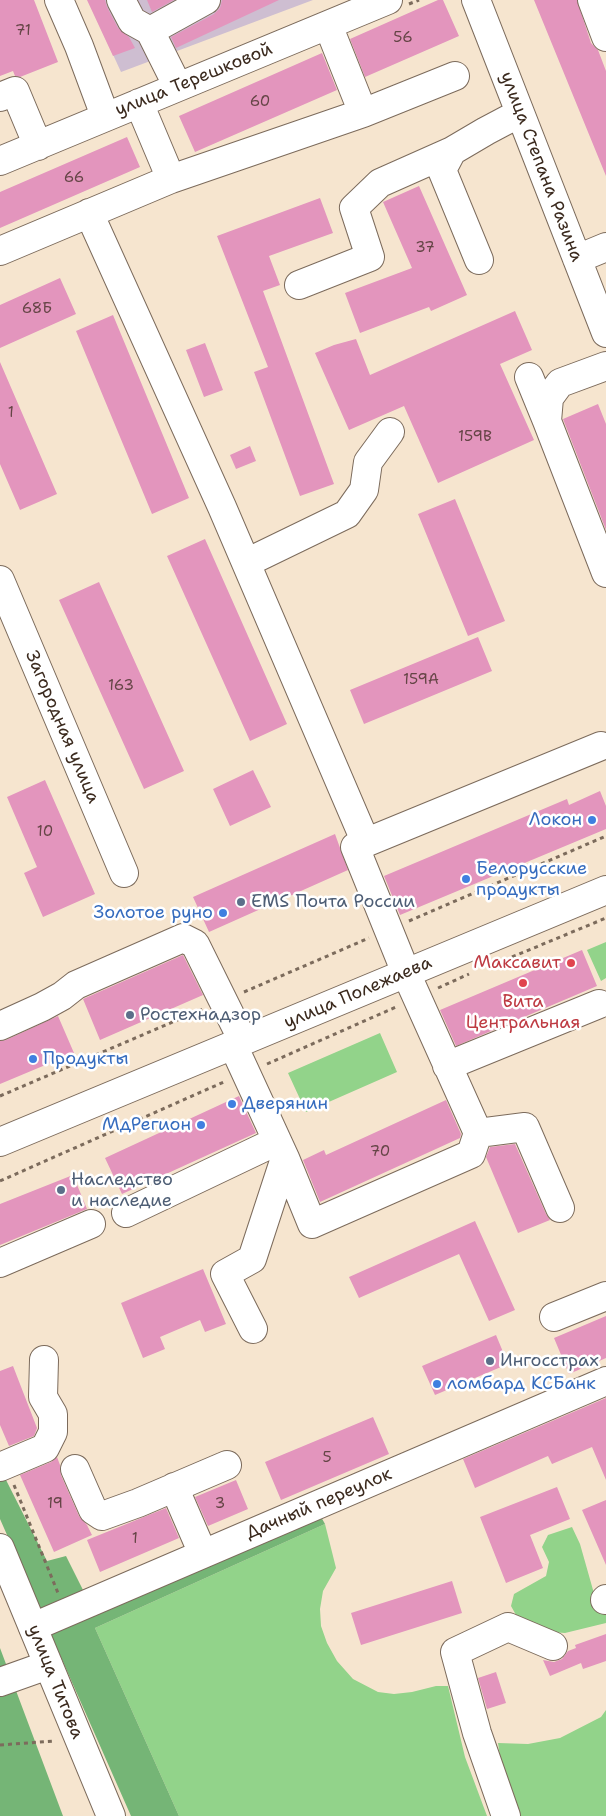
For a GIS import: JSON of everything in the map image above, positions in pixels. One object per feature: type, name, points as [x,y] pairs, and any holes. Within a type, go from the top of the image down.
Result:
[{"type":"street","points":[[59,0],[106,116]]},
{"type":"street","points":[[121,0],[132,21],[150,31],[178,87]]},
{"type":"street","points":[[150,31],[206,0]]},
{"type":"street","name":"улица Терешковой","points":[[0,161],[388,0]]},
{"type":"street","name":"улица Степана Разина","points":[[476,0],[606,333]]},
{"type":"street","points":[[328,25],[363,112]]},
{"type":"street","points":[[0,251],[171,179],[363,112],[455,76]]},
{"type":"street","points":[[0,97],[15,91],[38,146]]},
{"type":"street","points":[[139,103],[171,179]]},
{"type":"street","points":[[299,285],[370,257],[354,208],[380,183],[452,152],[520,113]]},
{"type":"street","points":[[452,152],[442,170],[479,260]]},
{"type":"street","points":[[90,213],[246,563],[366,843]]},
{"type":"street","points":[[577,259],[606,248]]},
{"type":"street","points":[[547,421],[549,398],[560,383],[606,366]]},
{"type":"street","points":[[529,377],[606,573]]},
{"type":"street","points":[[246,563],[347,514],[364,490],[368,462],[390,432]]},
{"type":"street","name":"Загородная улица","points":[[0,580],[124,873]]},
{"type":"street","points":[[0,1026],[42,1007],[62,996],[76,985],[183,938],[195,944],[223,1001],[247,1072],[312,1224],[471,1154],[478,1133],[406,973],[355,847],[601,746]]},
{"type":"street","name":"улица Полежаева","points":[[0,1142],[606,890]]},
{"type":"street","points":[[448,1066],[599,1004]]},
{"type":"street","points":[[478,1133],[525,1128],[560,1208]]},
{"type":"street","points":[[126,1213],[281,1149]]},
{"type":"street","points":[[253,1329],[225,1274],[252,1259],[281,1149]]},
{"type":"street","points":[[0,1263],[91,1224]]},
{"type":"street","points":[[554,1317],[606,1296]]},
{"type":"street","points":[[3,1466],[45,1448],[53,1432],[53,1414],[43,1397],[44,1360]]},
{"type":"street","name":"Дачный переулок","points":[[33,1627],[606,1381]]},
{"type":"street","points":[[75,1469],[93,1510],[102,1516],[131,1506],[227,1465]]},
{"type":"street","points":[[174,1487],[203,1554]]},
{"type":"street","name":"улица Титова","points":[[0,1548],[111,1816]]},
{"type":"street","points":[[506,1816],[477,1732],[455,1652],[508,1627],[553,1646]]},
{"type":"street","points":[[0,1682],[48,1665]]},
{"type":"path","points":[[0,1096],[606,836]]},
{"type":"path","points":[[507,959],[606,918]]},
{"type":"path","points":[[0,1181],[470,974]]},
{"type":"path","points":[[3,1466],[59,1595]]},
{"type":"path","points":[[0,1745],[54,1741]]},
{"type":"shaded area","points":[[88,0],[313,0],[121,72]]},
{"type":"green space","points":[[606,942],[606,978],[601,981],[587,950]]},
{"type":"green space","points":[[380,1033],[397,1072],[306,1112],[288,1073]]},
{"type":"green space","points":[[0,1478],[5,1478],[47,1561],[66,1556],[87,1598],[311,1499],[325,1524],[95,1628],[179,1816],[131,1816],[0,1519]]},
{"type":"green space","points":[[325,1524],[336,1568],[323,1591],[320,1609],[321,1626],[327,1643],[337,1661],[353,1679],[378,1692],[394,1694],[436,1686],[448,1686],[465,1757],[487,1816],[179,1816],[95,1628]]},
{"type":"green space","points":[[572,1527],[580,1544],[595,1597],[606,1601],[606,1623],[565,1633],[537,1631],[521,1624],[511,1606],[514,1594],[546,1576],[549,1562],[542,1547],[548,1535]]},
{"type":"green space","points":[[0,1648],[63,1816],[0,1816]]},
{"type":"green space","points":[[606,1710],[606,1816],[515,1816],[505,1792],[498,1743],[528,1744],[560,1738],[601,1717]]},
{"type":"building","points":[[0,0],[34,0],[58,62],[20,77],[15,76],[13,71],[0,76]]},
{"type":"building","points":[[87,0],[105,0],[118,28],[129,37],[135,48],[113,56]]},
{"type":"building","points":[[147,0],[174,0],[152,12]]},
{"type":"building","points":[[222,0],[279,0],[176,48],[171,37],[214,14],[220,8]]},
{"type":"building","points":[[438,0],[443,0],[459,36],[365,77],[350,39]]},
{"type":"building","points":[[534,0],[577,0],[591,43],[598,50],[606,71],[606,176]]},
{"type":"building","points":[[322,53],[337,90],[195,152],[179,116]]},
{"type":"building","points":[[127,137],[140,167],[0,228],[0,192]]},
{"type":"building","points":[[419,186],[467,295],[431,311],[429,307],[360,333],[345,293],[412,268],[383,202]]},
{"type":"building","points":[[320,198],[333,233],[269,256],[280,285],[263,291],[334,484],[300,496],[254,372],[268,367],[217,236]]},
{"type":"building","points":[[60,278],[76,314],[0,348],[0,305]]},
{"type":"building","points":[[515,311],[532,350],[500,364],[534,440],[438,483],[404,406],[349,430],[315,353],[356,339],[370,375]]},
{"type":"building","points":[[113,315],[189,498],[152,514],[76,331]]},
{"type":"building","points":[[205,343],[223,390],[204,397],[186,350]]},
{"type":"building","points":[[0,362],[57,494],[20,510],[0,464]]},
{"type":"building","points":[[598,404],[606,424],[606,530],[563,419]]},
{"type":"building","points":[[250,446],[256,461],[236,469],[230,455]]},
{"type":"building","points":[[455,499],[505,621],[468,636],[418,514]]},
{"type":"building","points":[[205,539],[287,724],[250,741],[167,556]]},
{"type":"building","points":[[99,582],[184,771],[144,789],[59,600]]},
{"type":"building","points":[[478,637],[492,671],[364,724],[350,690]]},
{"type":"building","points":[[253,770],[271,807],[230,826],[213,789]]},
{"type":"building","points":[[45,780],[95,894],[43,917],[24,873],[37,867],[7,797]]},
{"type":"building","points":[[600,791],[606,806],[606,829],[400,915],[384,876],[567,799],[569,805]]},
{"type":"building","points":[[335,834],[348,870],[209,932],[193,897]]},
{"type":"building","points":[[582,950],[597,986],[456,1046],[440,1010]]},
{"type":"building","points":[[183,955],[203,995],[100,1040],[83,999]]},
{"type":"building","points":[[58,1016],[74,1053],[0,1084],[0,1041]]},
{"type":"building","points":[[239,1096],[256,1133],[122,1194],[105,1158]]},
{"type":"building","points":[[446,1100],[461,1134],[460,1138],[320,1202],[303,1160],[324,1150],[326,1155]]},
{"type":"building","points":[[515,1144],[550,1220],[518,1233],[486,1157],[490,1147]]},
{"type":"building","points":[[73,1175],[87,1209],[0,1245],[0,1204]]},
{"type":"building","points":[[475,1221],[515,1310],[489,1321],[459,1254],[359,1298],[349,1277]]},
{"type":"building","points":[[203,1269],[226,1324],[205,1332],[200,1320],[160,1337],[165,1349],[143,1358],[121,1303]]},
{"type":"building","points":[[606,1316],[606,1358],[569,1374],[554,1338]]},
{"type":"building","points":[[496,1335],[508,1364],[435,1395],[422,1366]]},
{"type":"building","points":[[13,1366],[37,1428],[34,1436],[9,1446],[0,1425],[0,1371]]},
{"type":"building","points":[[606,1398],[606,1480],[592,1447],[552,1464],[548,1456],[475,1488],[463,1459]]},
{"type":"building","points":[[373,1417],[389,1454],[281,1500],[265,1462]]},
{"type":"building","points":[[57,1457],[61,1475],[79,1516],[87,1525],[92,1535],[54,1552],[20,1475],[51,1462]]},
{"type":"building","points":[[236,1480],[248,1509],[208,1526],[195,1497]]},
{"type":"building","points":[[557,1487],[570,1519],[530,1535],[543,1568],[506,1583],[480,1517]]},
{"type":"building","points":[[606,1500],[606,1565],[582,1510]]},
{"type":"building","points":[[166,1508],[179,1538],[100,1572],[87,1540]]},
{"type":"building","points":[[452,1581],[462,1613],[361,1645],[351,1613]]},
{"type":"building","points":[[606,1634],[606,1661],[583,1669],[581,1663],[550,1676],[543,1660],[554,1662],[562,1659],[568,1651],[576,1648],[575,1645]]},
{"type":"building","points":[[496,1672],[506,1703],[487,1709],[478,1678]]},
{"type":"place","name":"Локон","points":[[592,820]]},
{"type":"place","name":"Белорусские продукты","points":[[466,879]]},
{"type":"place","name":"EMS Почта России","points":[[241,902]]},
{"type":"place","name":"Золотое руно","points":[[223,913]]},
{"type":"place","name":"Максавит","points":[[571,963]]},
{"type":"place","name":"Вита Центральная","points":[[523,983]]},
{"type":"place","name":"Ростехнадзор","points":[[130,1015]]},
{"type":"place","name":"Продукты","points":[[33,1059]]},
{"type":"place","name":"Дверянин","points":[[232,1104]]},
{"type":"place","name":"МдРегион","points":[[201,1125]]},
{"type":"place","name":"Наследство и наследие","points":[[61,1190]]},
{"type":"place","name":"Ингосстрах","points":[[490,1361]]},
{"type":"place","name":"ломбард КСБанк","points":[[437,1384]]}]
